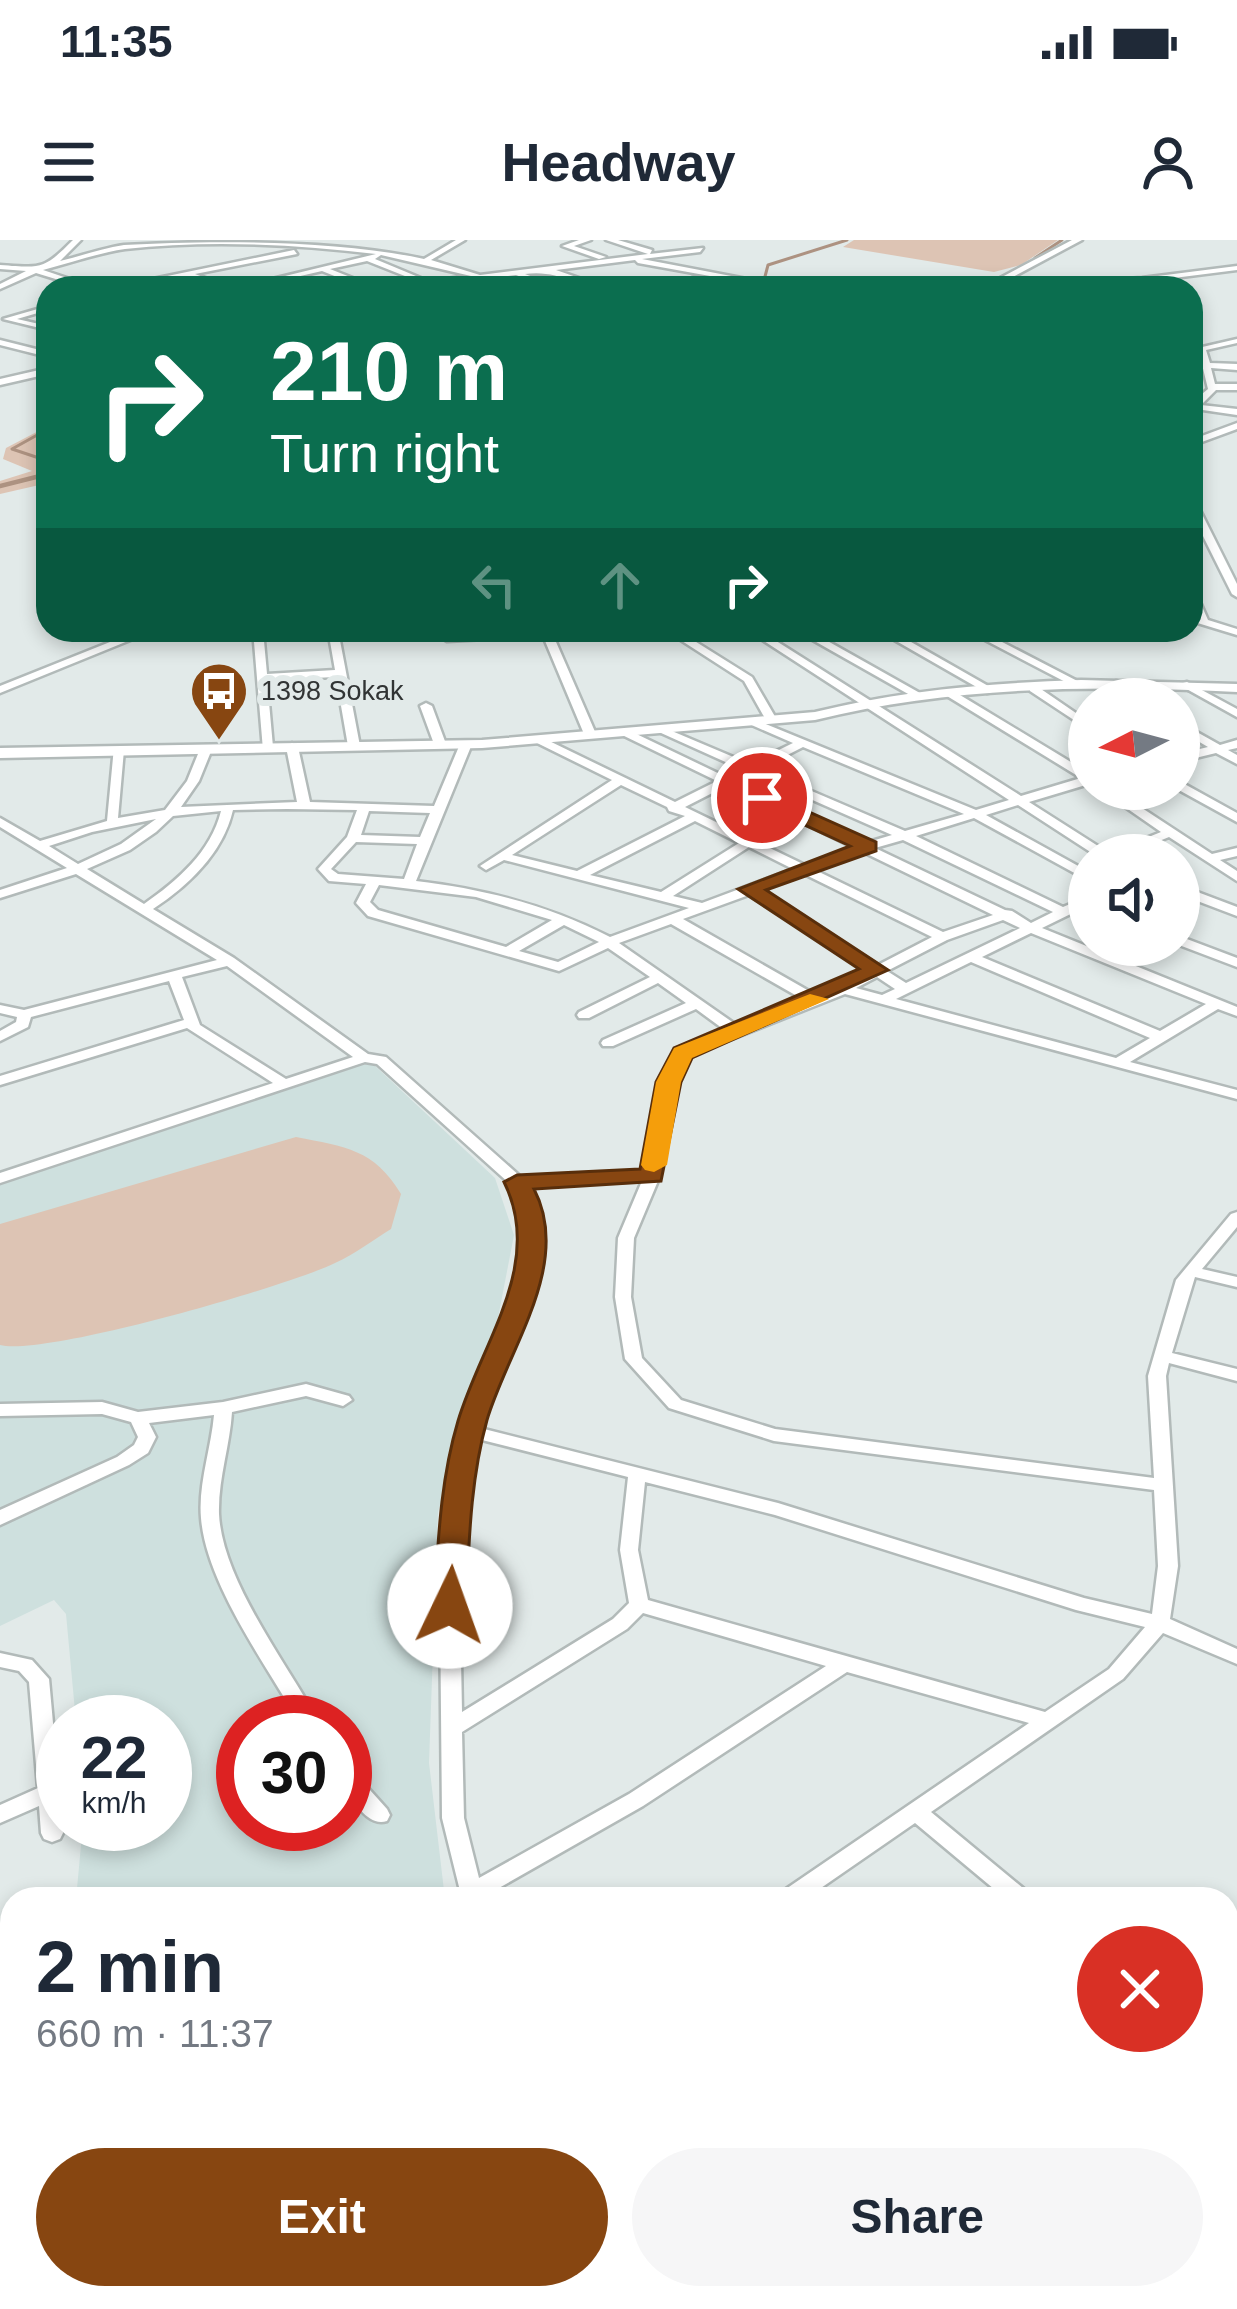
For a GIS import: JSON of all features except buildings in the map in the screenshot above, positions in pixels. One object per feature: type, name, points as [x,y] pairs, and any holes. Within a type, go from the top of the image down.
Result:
[{"type":"street","points":[[50,267],[76,240]]},
{"type":"street","points":[[428,259],[461,240]]},
{"type":"street","points":[[587,240],[566,246],[613,260]]},
{"type":"street","points":[[610,240],[659,255]]},
{"type":"street","points":[[484,276],[700,250],[663,240]]},
{"type":"street","points":[[1001,276],[1078,240]]},
{"type":"street","points":[[0,287],[35,270],[125,244],[206,241],[388,253],[428,259],[474,276]]},
{"type":"street","points":[[171,276],[324,246]]},
{"type":"street","points":[[289,276],[388,253]]},
{"type":"street","points":[[278,255],[347,276]]},
{"type":"street","points":[[369,259],[412,276]]},
{"type":"street","points":[[626,259],[707,276]]},
{"type":"street","points":[[227,266],[258,276]]},
{"type":"street","points":[[0,267],[54,276]]},
{"type":"street","points":[[542,268],[567,276]]},
{"type":"street","points":[[1139,276],[1237,268]]},
{"type":"street","points":[[513,272],[524,276]]},
{"type":"street","points":[[186,273],[194,276]]},
{"type":"street","points":[[0,309],[36,309]]},
{"type":"street","points":[[22,311],[8,319],[36,325]]},
{"type":"street","points":[[1231,340],[1237,328]]},
{"type":"street","points":[[0,342],[36,351]]},
{"type":"street","points":[[26,347],[36,343]]},
{"type":"street","points":[[1203,348],[1237,350]]},
{"type":"street","points":[[1203,352],[1210,384],[1203,393]]},
{"type":"street","points":[[1203,363],[1237,367]]},
{"type":"street","points":[[0,382],[36,374]]},
{"type":"street","points":[[1203,382],[1237,387]]},
{"type":"street","points":[[1203,406],[1237,412]]},
{"type":"street","points":[[1203,438],[1237,426]]},
{"type":"street","points":[[1203,532],[1237,594]]},
{"type":"street","points":[[1203,544],[1212,544]]},
{"type":"street","points":[[1203,622],[1237,632]]},
{"type":"street","points":[[0,690],[121,642]]},
{"type":"street","points":[[261,642],[267,747]]},
{"type":"street","points":[[336,642],[354,746]]},
{"type":"street","points":[[551,642],[590,734]]},
{"type":"street","points":[[689,642],[748,680],[771,720]]},
{"type":"street","points":[[772,642],[1074,834]]},
{"type":"street","points":[[822,642],[921,697]]},
{"type":"street","points":[[904,642],[992,691]]},
{"type":"street","points":[[995,642],[1068,679]]},
{"type":"street","points":[[265,677],[342,673]]},
{"type":"street","points":[[1200,686],[1237,688]]},
{"type":"street","points":[[0,753],[466,744],[771,720],[873,702],[1068,687]]},
{"type":"street","points":[[1034,688],[1068,712]]},
{"type":"street","points":[[1200,693],[1237,714]]},
{"type":"street","points":[[951,694],[1068,766]]},
{"type":"street","points":[[425,706],[440,744]]},
{"type":"street","points":[[752,721],[973,813],[1068,863]]},
{"type":"street","points":[[656,728],[904,836],[1064,913]]},
{"type":"street","points":[[622,731],[1033,929],[1237,1012]]},
{"type":"street","points":[[1200,738],[1237,760]]},
{"type":"street","points":[[537,739],[942,937]]},
{"type":"street","points":[[673,808],[802,743]]},
{"type":"street","points":[[409,882],[466,744]]},
{"type":"street","points":[[1200,753],[1237,744]]},
{"type":"street","points":[[292,747],[304,804]]},
{"type":"street","points":[[0,894],[80,869],[178,811],[197,780],[206,748]]},
{"type":"street","points":[[112,819],[118,750]]},
{"type":"street","points":[[485,866],[617,782]]},
{"type":"street","points":[[375,880],[363,903],[373,913],[559,967],[609,942],[868,846],[1068,785]]},
{"type":"street","points":[[1200,797],[1237,818]]},
{"type":"street","points":[[40,844],[112,819],[178,811],[304,804],[438,810]]},
{"type":"street","points":[[146,908],[212,848],[225,826],[228,807]]},
{"type":"street","points":[[364,807],[353,838],[324,869],[334,878],[445,883],[562,920],[609,942],[736,1032]]},
{"type":"street","points":[[1136,810],[1169,833]]},
{"type":"street","points":[[576,877],[693,817]]},
{"type":"street","points":[[0,822],[229,961],[364,1058]]},
{"type":"street","points":[[0,844],[22,836]]},
{"type":"street","points":[[353,838],[425,841]]},
{"type":"street","points":[[661,898],[747,843]]},
{"type":"street","points":[[1208,859],[1237,852]]},
{"type":"street","points":[[1200,854],[1237,877]]},
{"type":"street","points":[[502,856],[701,907]]},
{"type":"street","points":[[749,889],[907,990]]},
{"type":"street","points":[[1200,897],[1237,912]]},
{"type":"street","points":[[884,999],[1068,911]]},
{"type":"street","points":[[1007,914],[942,937],[844,988],[682,1053],[668,1082],[652,1176],[626,1238],[623,1297],[634,1360],[675,1404],[774,1435],[1163,1485]]},
{"type":"street","points":[[671,918],[814,1000]]},
{"type":"street","points":[[508,952],[562,920]]},
{"type":"street","points":[[1200,948],[1237,962]]},
{"type":"street","points":[[974,958],[1162,1036]]},
{"type":"street","points":[[0,1010],[24,1013],[229,961]]},
{"type":"street","points":[[175,976],[191,1022],[284,1084]]},
{"type":"street","points":[[584,1015],[661,977]]},
{"type":"street","points":[[844,988],[1237,1095]]},
{"type":"street","points":[[608,1043],[698,1003]]},
{"type":"street","points":[[1117,1063],[1217,1004]]},
{"type":"street","points":[[0,1037],[23,1024],[24,1013]]},
{"type":"street","points":[[0,1081],[191,1022]]},
{"type":"street","points":[[0,1178],[364,1058],[381,1060],[517,1182],[532,1211],[527,1285],[470,1431],[455,1509],[453,1818],[470,1887]]},
{"type":"street","points":[[517,1182],[652,1176]]},
{"type":"street","points":[[806,1887],[1117,1674],[1160,1623],[1168,1565],[1157,1376],[1184,1280],[1237,1218]]},
{"type":"street","points":[[1191,1271],[1237,1282]]},
{"type":"street","points":[[1162,1356],[1237,1375]]},
{"type":"street","points":[[0,1410],[102,1408],[138,1418],[223,1408],[305,1390],[343,1400]]},
{"type":"street","points":[[223,1408],[223,1444],[210,1520],[218,1554],[294,1695]]},
{"type":"street","points":[[0,1518],[142,1449],[147,1438],[138,1418]]},
{"type":"street","points":[[470,1431],[778,1509],[1083,1605],[1160,1623],[1237,1657]]},
{"type":"street","points":[[637,1474],[629,1550],[639,1605]]},
{"type":"street","points":[[452,1729],[620,1624],[639,1605]]},
{"type":"street","points":[[639,1605],[1048,1721]]},
{"type":"street","points":[[0,1660],[26,1665],[39,1679],[40,1695]]},
{"type":"street","points":[[487,1887],[636,1800],[847,1662]]},
{"type":"street","points":[[0,1815],[36,1798]]},
{"type":"street","points":[[372,1807],[379,1815]]},
{"type":"street","points":[[916,1812],[1007,1887]]},
{"type":"shaded area","points":[[854,240],[1058,240],[1021,265],[994,272],[843,247]]},
{"type":"shaded area","points":[[36,432],[36,486],[0,494],[0,481],[32,471],[3,459],[6,448]]},
{"type":"shaded area","points":[[373,1064],[495,1178],[514,1235],[498,1318],[438,1512],[429,1763],[444,1887],[77,1887],[80,1851],[192,1851],[192,1695],[74,1695],[66,1614],[54,1600],[0,1626],[0,1182],[354,1065]]},
{"type":"shaded area","points":[[296,1137],[357,1152],[380,1168],[401,1194],[391,1229],[335,1263],[220,1302],[64,1340],[0,1345],[0,1224]]},
{"type":"waterway","points":[[765,276],[768,265],[847,240]]},
{"type":"waterway","points":[[1035,258],[1062,240]]},
{"type":"waterway","points":[[36,436],[12,449],[36,457]]},
{"type":"waterway","points":[[0,486],[36,477]]},
{"type":"slow traffic","points":[[654,1165],[668,1082],[682,1053],[818,999]]},
{"type":"place","name":"1398 Sokak","points":[[219,742]]},
{"type":"route","points":[[450,1606],[455,1509],[473,1420],[527,1285],[532,1211],[517,1182],[652,1176],[668,1082],[682,1053],[844,988],[876,970],[749,889],[868,846],[762,798]]}]
